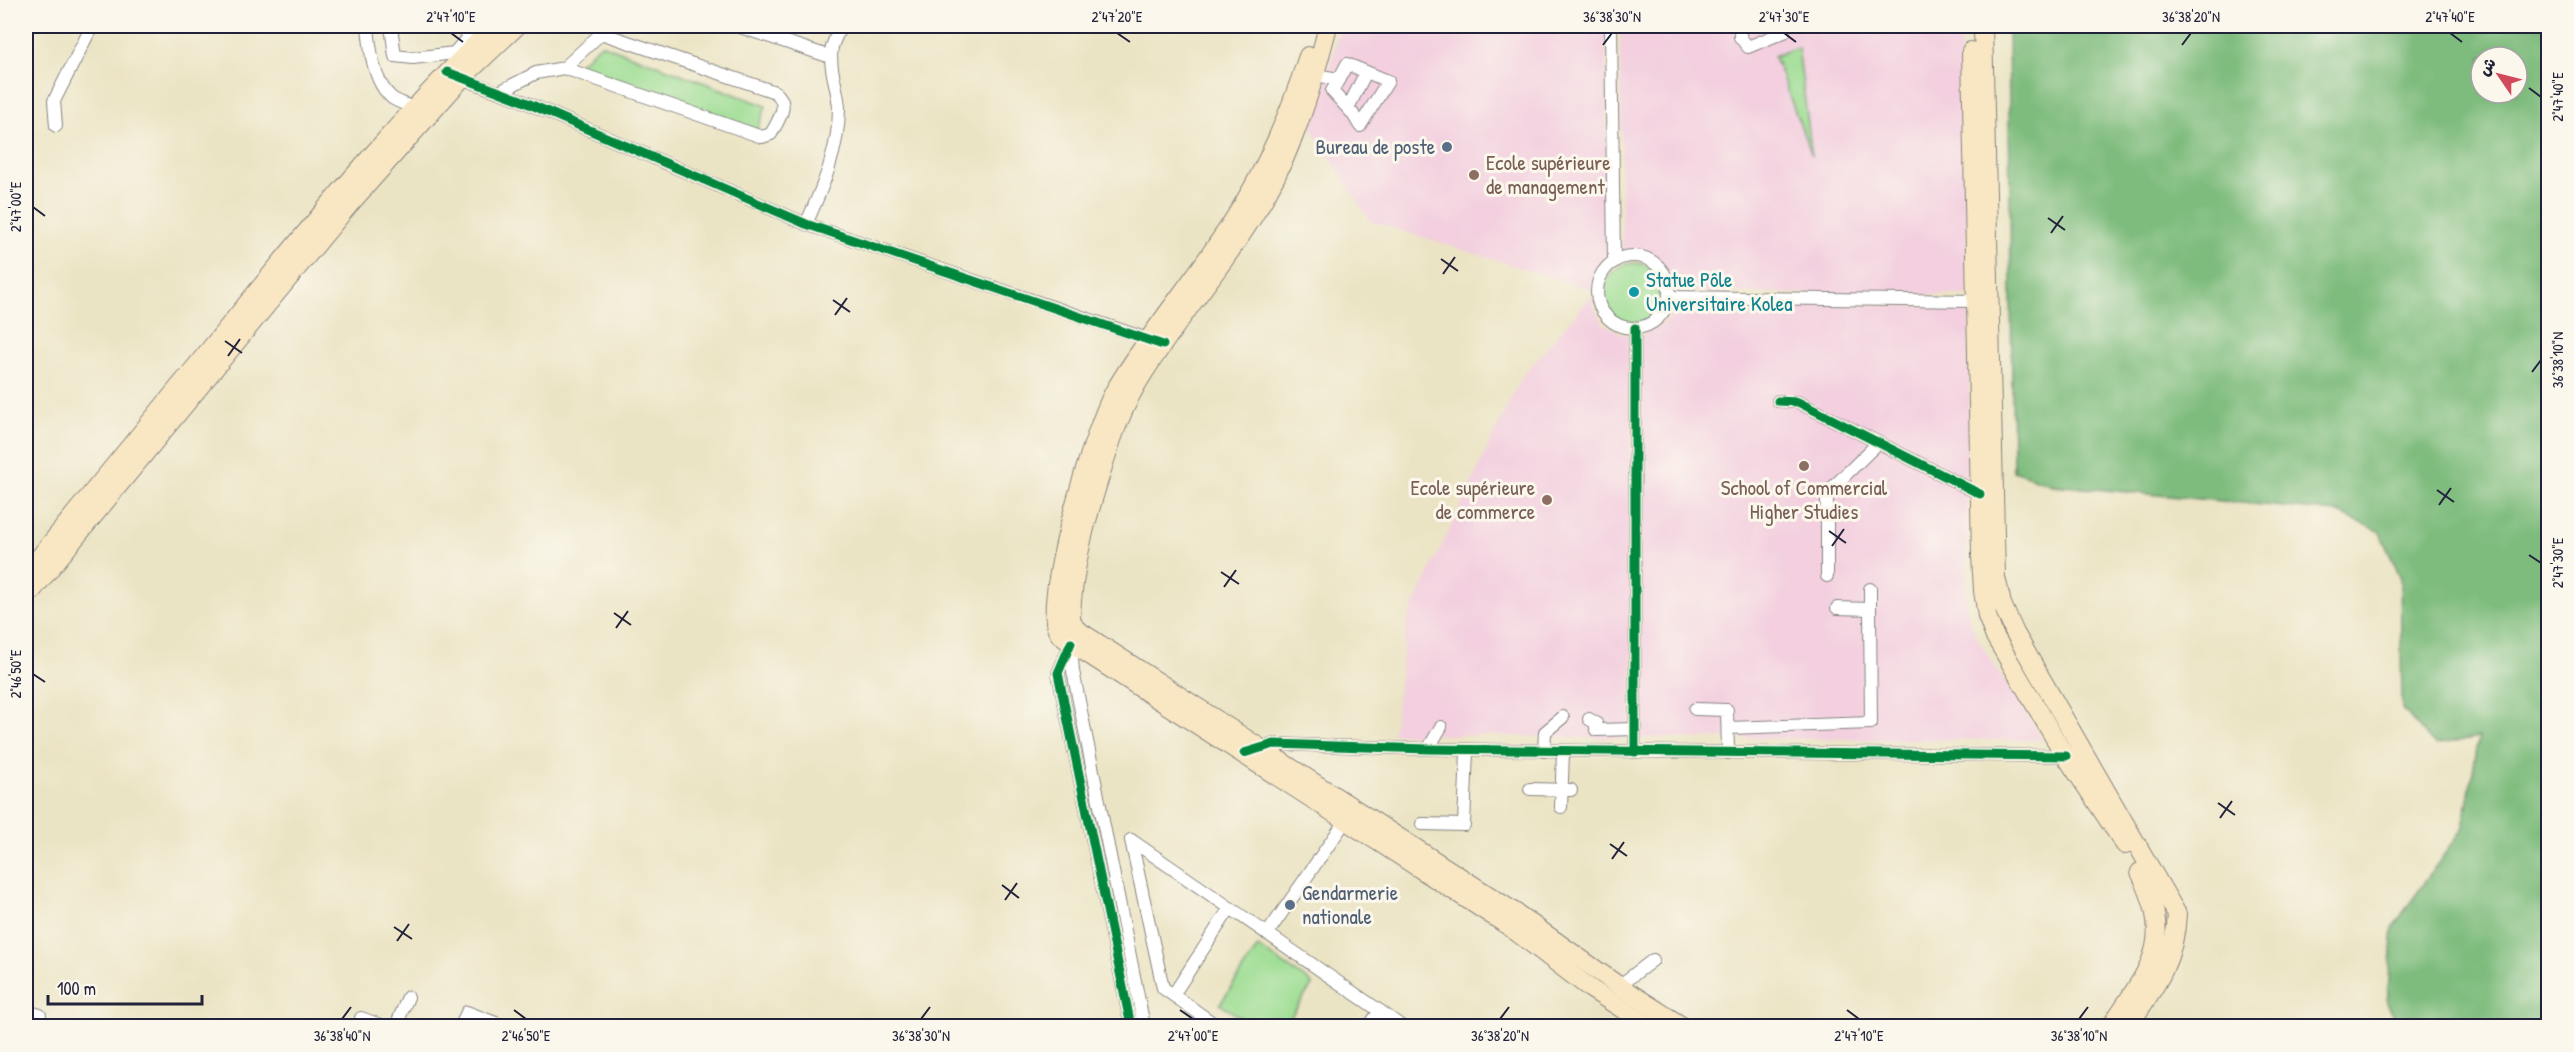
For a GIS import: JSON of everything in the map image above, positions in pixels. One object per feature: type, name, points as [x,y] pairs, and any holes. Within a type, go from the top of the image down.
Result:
[{"type":"main road","points":[[26,598],[455,75],[472,33],[494,26]]},
{"type":"main road","points":[[26,574],[260,288],[414,108],[518,26]]},
{"type":"main road","points":[[1316,26],[1293,104],[1266,164],[1241,208],[1156,342],[1111,438],[1081,540],[1071,602],[1074,636],[1516,913],[1619,986],[1682,1026]]},
{"type":"main road","points":[[1156,342],[1240,237],[1267,195],[1305,109],[1328,26]]},
{"type":"main road","points":[[1970,26],[1983,591],[1987,616],[2005,656],[2066,756],[2132,857],[2152,896],[2158,919],[2158,936],[2151,960],[2110,1026]]},
{"type":"main road","points":[[1983,26],[1996,577],[2002,604],[2014,633],[2177,914],[2176,937],[2169,962],[2153,991],[2128,1026]]},
{"type":"main road","points":[[1253,750],[1346,820],[1510,927],[1591,989],[1649,1026]]},
{"type":"street","points":[[56,126],[54,100],[92,26]]},
{"type":"street","points":[[368,26],[370,51],[384,90],[394,99],[414,108]]},
{"type":"street","points":[[392,26],[395,56],[404,57],[454,53],[472,33]]},
{"type":"street","points":[[737,26],[831,57]]},
{"type":"street","points":[[806,224],[827,180],[834,148],[838,108],[831,57],[832,47],[840,26]]},
{"type":"street","points":[[1611,26],[1614,262]]},
{"type":"street","points":[[1740,26],[1740,37],[1748,47],[1784,32],[1784,26]]},
{"type":"street","points":[[499,92],[536,73],[564,68],[762,137],[771,134],[784,110],[782,100],[775,92],[605,29],[564,68]]},
{"type":"street","points":[[1347,64],[1366,72],[1388,81],[1360,126],[1348,108],[1332,91],[1347,64]]},
{"type":"street","points":[[1348,108],[1366,72]]},
{"type":"street","points":[[455,75],[806,224],[1156,342]]},
{"type":"street","points":[[1315,75],[1339,79]]},
{"type":"street","points":[[1633,256],[1653,262],[1666,277],[1669,297],[1661,315],[1654,322],[1635,328],[1615,324],[1601,308],[1598,288],[1600,278],[1614,262],[1633,256]]},
{"type":"street","points":[[1669,297],[1976,301]]},
{"type":"street","points":[[1635,328],[1635,752]]},
{"type":"street","points":[[1778,401],[1798,402],[1980,494]]},
{"type":"street","points":[[1827,576],[1827,493],[1878,443]]},
{"type":"street","points":[[1728,728],[1871,723],[1870,589]]},
{"type":"street","points":[[1837,608],[1870,609]]},
{"type":"street","points":[[1074,636],[1058,673],[1131,1026]]},
{"type":"street","points":[[1074,636],[1073,671],[1143,1026]]},
{"type":"street","points":[[1695,709],[1727,710],[1728,753]]},
{"type":"street","points":[[1544,751],[1545,732],[1563,717]]},
{"type":"street","points":[[1589,719],[1596,723],[1596,730],[1635,729]]},
{"type":"street","points":[[1428,750],[1441,727]]},
{"type":"street","points":[[1253,750],[1274,744],[1428,750],[2066,756]]},
{"type":"street","points":[[1422,824],[1464,825],[1467,750]]},
{"type":"street","points":[[1561,807],[1567,790],[1563,751]]},
{"type":"street","points":[[1530,789],[1567,790]]},
{"type":"street","points":[[1267,934],[1325,859],[1346,820]]},
{"type":"street","points":[[1217,1026],[1163,988],[1131,840],[1401,1026]]},
{"type":"street","points":[[1173,995],[1230,908]]},
{"type":"street","points":[[1619,986],[1653,960]]},
{"type":"street","points":[[396,1026],[408,997]]},
{"type":"street","points":[[26,1011],[40,1016]]},
{"type":"street","points":[[1370,1026],[1380,1011]]},
{"type":"street","points":[[460,1026],[466,1012],[504,1026]]},
{"type":"street","points":[[361,1018],[383,1026]]},
{"type":"shaded area","name":"Ecole supérieure de management","points":[[1341,26],[1606,26],[1607,256],[1594,280],[1592,290],[1370,221],[1311,128]]},
{"type":"shaded area","points":[[1620,26],[1960,26],[1969,295],[1675,292],[1672,278],[1659,260],[1644,254],[1622,254]]},
{"type":"shaded area","name":"Ecole supérieure de commerce","points":[[1592,295],[1593,304],[1603,323],[1622,334],[1631,335],[1632,738],[1393,734],[1407,620],[1520,379]]},
{"type":"shaded area","name":"School of Commercial Higher Studies","points":[[1675,301],[1970,307],[1966,598],[1969,620],[1978,640],[2043,740],[1638,738],[1641,335],[1669,320]]},
{"type":"green space","points":[[2008,26],[2548,26],[2548,1026],[2400,1026],[2387,1003],[2393,927],[2463,828],[2479,737],[2435,745],[2402,709],[2400,576],[2379,531],[2337,512],[2053,485],[2013,471]]},
{"type":"green space","points":[[601,44],[766,106],[757,130],[578,65]]},
{"type":"green space","points":[[1798,47],[1812,156],[1774,56]]},
{"type":"green space","points":[[1628,263],[1640,263],[1651,268],[1659,276],[1664,293],[1662,305],[1651,318],[1640,323],[1628,323],[1617,318],[1609,310],[1604,299],[1604,287],[1609,276],[1617,268]]},
{"type":"green space","points":[[1258,947],[1313,984],[1284,1026],[1253,1026],[1220,1004]]},
{"type":"cycle path","points":[[447,72],[518,99],[806,224],[1163,345]]},
{"type":"cycle path","points":[[1635,328],[1635,752]]},
{"type":"cycle path","points":[[1778,401],[1798,402],[1980,494]]},
{"type":"cycle path","points":[[1071,643],[1058,673],[1131,1026]]},
{"type":"cycle path","points":[[1244,753],[1274,744],[1428,749],[2066,756]]},
{"type":"place","name":"Bureau de poste","points":[[1447,147]]},
{"type":"place","name":"Ecole supérieure de management","points":[[1474,175]]},
{"type":"place","name":"Statue Pôle Universitaire Kolea","points":[[1634,292]]},
{"type":"place","name":"School of Commercial Higher Studies","points":[[1804,466]]},
{"type":"place","name":"Ecole supérieure de commerce","points":[[1547,500]]},
{"type":"place","name":"Gendarmerie nationale","points":[[1290,905]]}]
